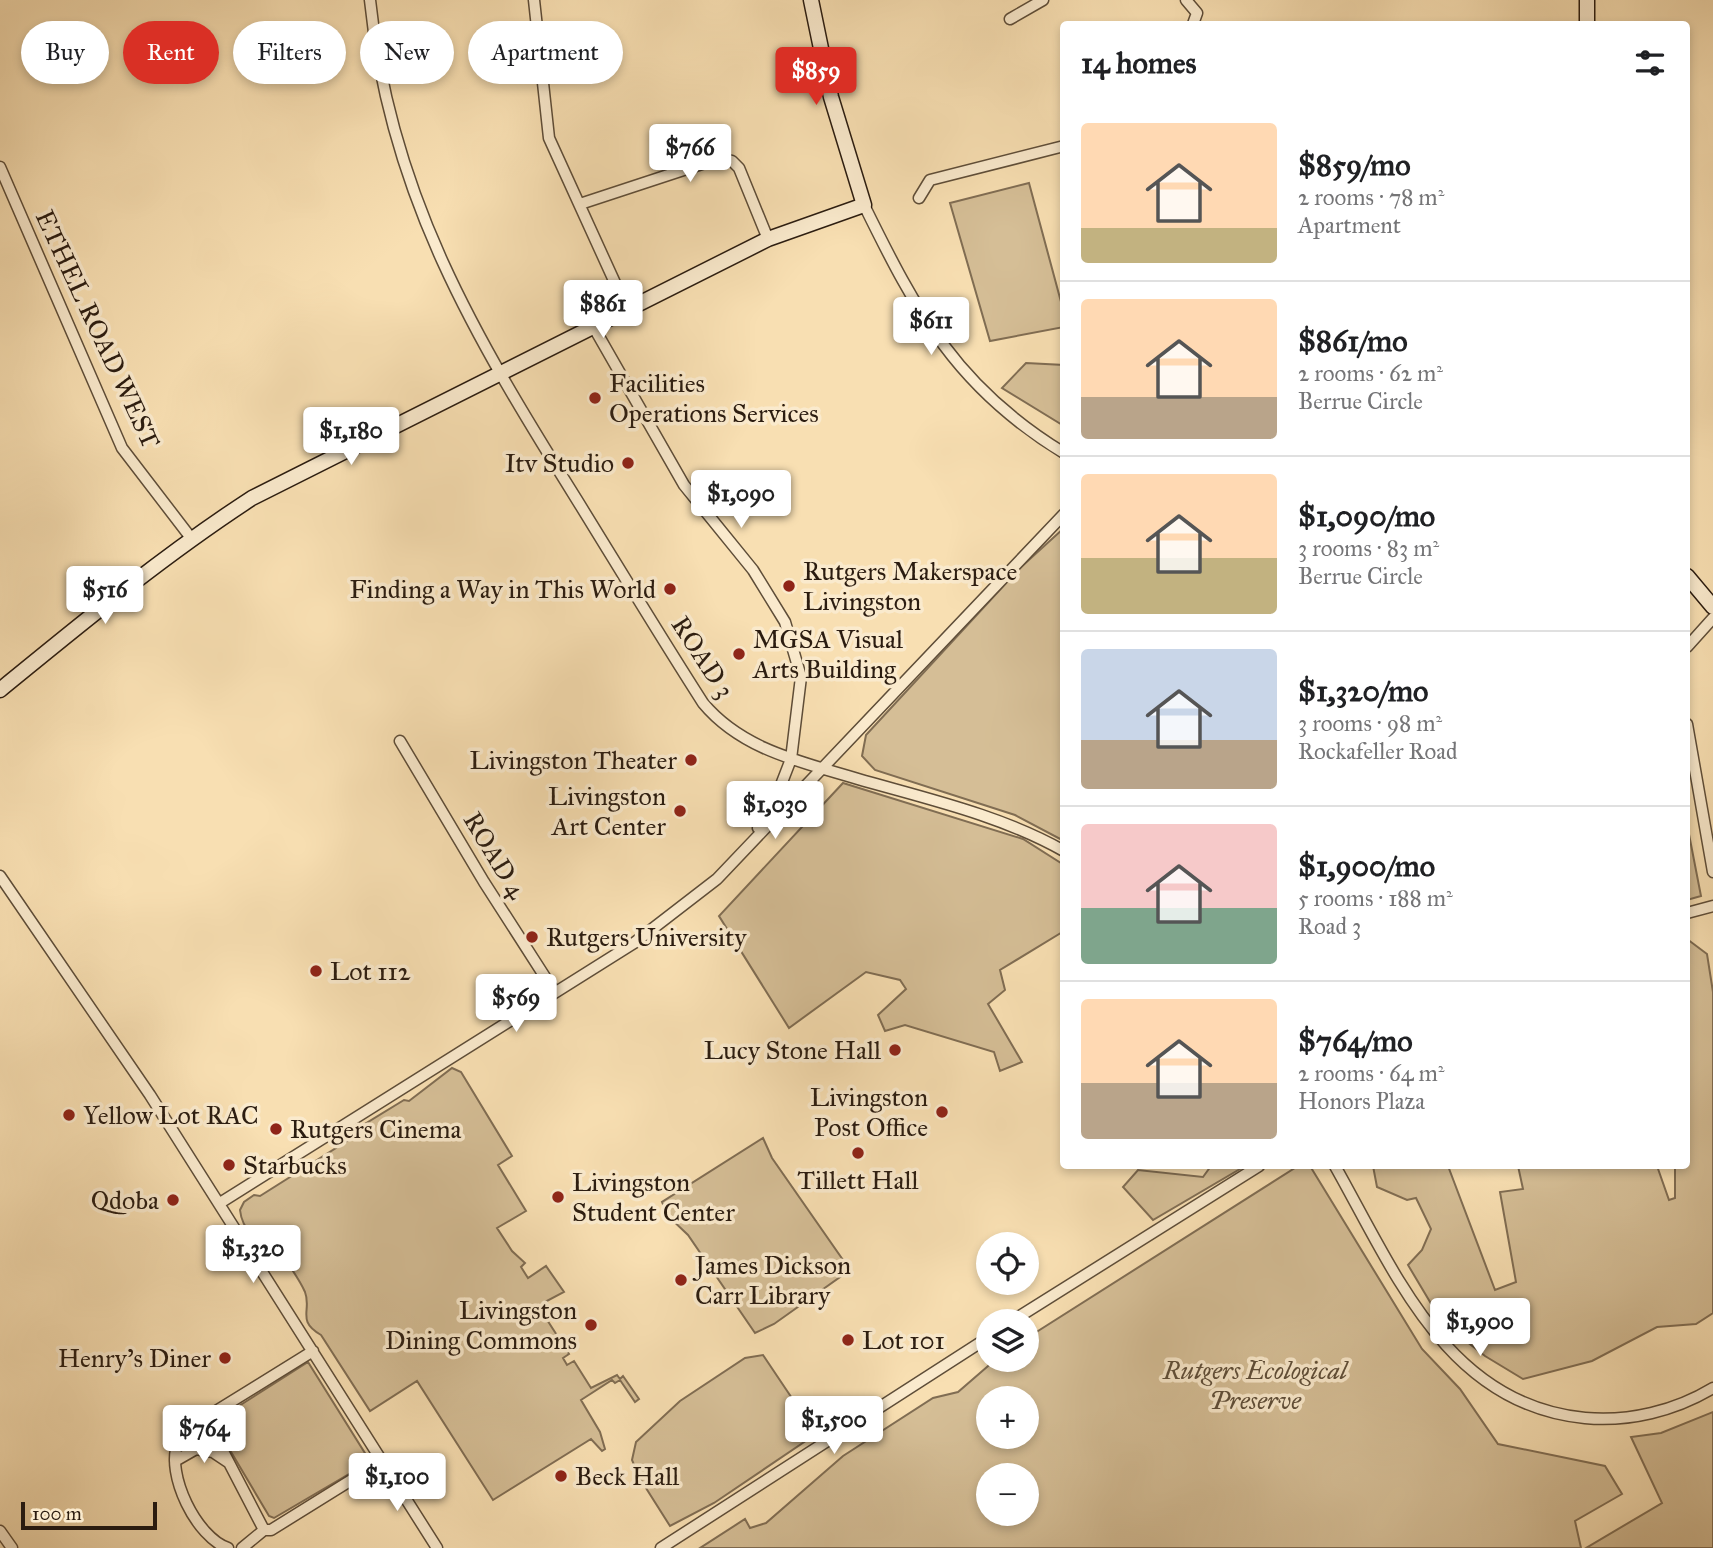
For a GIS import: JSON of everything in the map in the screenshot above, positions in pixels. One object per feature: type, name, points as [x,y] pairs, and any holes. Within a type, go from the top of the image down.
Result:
[{"type":"street","name":"ROAD 3","points":[[370,0],[376,61],[397,146],[442,267],[498,373],[702,702],[729,729],[791,759],[1016,827],[1060,849]]},
{"type":"street","points":[[534,0],[549,138],[626,307]]},
{"type":"street","points":[[811,0],[831,97],[864,205],[913,303],[957,365],[1017,421],[1060,450]]},
{"type":"street","points":[[1010,19],[1043,0]]},
{"type":"street","points":[[1186,0],[1197,13],[1194,21]]},
{"type":"street","points":[[1587,0],[1587,21]]},
{"type":"street","points":[[919,198],[930,180],[1060,147]]},
{"type":"street","points":[[580,204],[720,158],[732,161],[739,169],[768,239]]},
{"type":"street","name":"ETHEL ROAD WEST","points":[[0,167],[122,449],[191,538]]},
{"type":"street","points":[[0,690],[191,538],[252,498],[626,307],[768,239],[864,205]]},
{"type":"street","points":[[593,326],[684,485],[753,570],[785,622],[801,677],[791,759],[774,803],[745,848]]},
{"type":"street","points":[[220,1203],[634,943],[689,903],[824,768],[1060,518]]},
{"type":"street","points":[[1690,580],[1713,607]]},
{"type":"street","points":[[1690,644],[1713,618]]},
{"type":"street","name":"ROAD 4","points":[[401,741],[484,882],[554,991]]},
{"type":"street","points":[[1690,741],[1713,872]]},
{"type":"street","points":[[0,876],[143,1084],[437,1548]]},
{"type":"street","points":[[1690,912],[1713,906]]},
{"type":"street","points":[[1031,1309],[1254,1169]]},
{"type":"street","points":[[1337,1169],[1414,1304],[1454,1356],[1500,1392],[1565,1416],[1596,1419],[1636,1416],[1670,1408],[1713,1388]]},
{"type":"street","points":[[661,1548],[976,1344]]},
{"type":"street","points":[[228,1548],[210,1536],[184,1500],[175,1461],[178,1443],[187,1429],[214,1415],[313,1351]]},
{"type":"street","points":[[214,1415],[212,1430],[264,1531]]},
{"type":"street","points":[[175,1461],[196,1449],[213,1452],[231,1463]]},
{"type":"street","points":[[242,1548],[264,1531],[271,1530],[382,1461]]},
{"type":"street","points":[[0,1531],[12,1548]]},
{"type":"green space","points":[[1029,183],[1060,298],[1060,328],[990,341],[950,203]]},
{"type":"green space","points":[[1026,363],[1060,365],[1060,424],[1002,388]]},
{"type":"green space","points":[[1060,532],[1060,839],[1015,815],[875,770],[862,756],[866,735],[1020,568]]},
{"type":"green space","points":[[843,783],[1023,839],[1060,862],[1060,933],[1000,970],[1005,990],[988,1004],[1022,1062],[1000,1071],[994,1052],[905,1025],[885,1031],[878,1015],[906,989],[900,980],[866,972],[789,1028],[719,916]]},
{"type":"green space","points":[[1690,839],[1701,896],[1690,899]]},
{"type":"green space","points":[[1690,941],[1707,954],[1713,992],[1713,1313],[1696,1324],[1657,1327],[1592,1361],[1523,1379],[1485,1356],[1442,1322],[1408,1265],[1422,1250],[1431,1229],[1416,1198],[1407,1200],[1377,1187],[1374,1169],[1449,1169],[1495,1290],[1516,1282],[1500,1192],[1523,1189],[1519,1169],[1658,1169],[1669,1200],[1675,1198],[1675,1169],[1690,1169]]},
{"type":"green space","points":[[452,1068],[461,1072],[512,1156],[498,1165],[526,1211],[497,1228],[512,1251],[525,1263],[521,1267],[528,1278],[546,1266],[564,1292],[543,1303],[546,1309],[542,1312],[569,1354],[563,1358],[567,1365],[574,1361],[591,1388],[617,1375],[620,1379],[623,1376],[639,1399],[635,1402],[620,1380],[615,1383],[612,1380],[581,1400],[600,1432],[605,1449],[602,1451],[591,1439],[493,1500],[417,1381],[370,1411],[321,1335],[309,1325],[307,1298],[295,1274],[275,1245],[262,1242],[251,1234],[240,1210],[244,1202],[254,1195],[260,1196],[358,1134],[360,1127],[404,1100],[409,1101]]},
{"type":"green space","points":[[763,1138],[772,1158],[850,1270],[774,1324],[755,1333],[688,1235],[668,1216],[662,1202]]},
{"type":"green space","points":[[1209,1169],[1240,1169],[1153,1220],[1123,1187],[1138,1170],[1203,1177]]},
{"type":"green space","name":"Rutgers Ecological Preserve","points":[[1293,1169],[1312,1169],[1422,1349],[1460,1389],[1498,1444],[1605,1466],[1622,1494],[1575,1521],[1581,1548],[700,1548],[745,1519],[750,1528],[766,1523],[843,1456],[933,1398],[958,1392],[981,1372],[1039,1372],[1039,1330]]},
{"type":"green space","points":[[763,1355],[816,1434],[714,1503],[670,1526],[639,1477],[632,1460],[636,1442],[680,1401],[745,1358]]},
{"type":"green space","points":[[308,1362],[368,1458],[366,1464],[274,1518],[269,1516],[218,1430],[220,1418]]},
{"type":"green space","points":[[1713,1412],[1713,1548],[1586,1548],[1662,1503],[1631,1437],[1661,1433]]},
{"type":"place","name":"Facilities Operations Services","points":[[595,398]]},
{"type":"place","name":"Itv Studio","points":[[628,463]]},
{"type":"place","name":"Rutgers Makerspace Livingston","points":[[789,586]]},
{"type":"place","name":"Finding a Way in This World","points":[[670,589]]},
{"type":"place","name":"MGSA Visual Arts Building","points":[[739,654]]},
{"type":"place","name":"Livingston Theater","points":[[691,760]]},
{"type":"place","name":"Livingston Art Center","points":[[680,811]]},
{"type":"place","name":"Rutgers University","points":[[532,937]]},
{"type":"place","name":"Lot 112","points":[[316,971]]},
{"type":"place","name":"Lucy Stone Hall","points":[[895,1050]]},
{"type":"place","name":"Livingston Post Office","points":[[942,1112]]},
{"type":"place","name":"Yellow Lot RAC","points":[[69,1115]]},
{"type":"place","name":"Rutgers Cinema","points":[[276,1129]]},
{"type":"place","name":"Tillett Hall","points":[[858,1153]]},
{"type":"place","name":"Starbucks","points":[[229,1165]]},
{"type":"place","name":"Livingston Student Center","points":[[558,1197]]},
{"type":"place","name":"Qdoba","points":[[173,1200]]},
{"type":"place","name":"James Dickson Carr Library","points":[[681,1280]]},
{"type":"place","name":"Livingston Dining Commons","points":[[591,1325]]},
{"type":"place","name":"Lot 101","points":[[848,1340]]},
{"type":"place","name":"Henry's Diner","points":[[225,1358]]},
{"type":"place","name":"Beck Hall","points":[[561,1476]]}]
